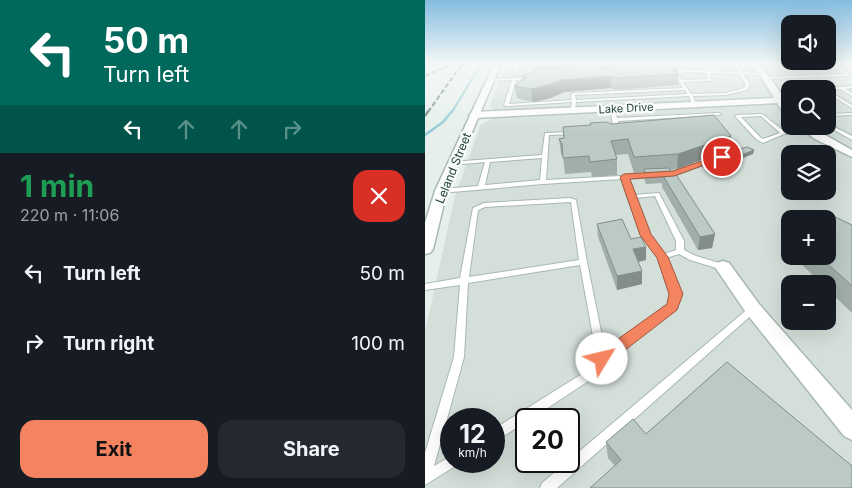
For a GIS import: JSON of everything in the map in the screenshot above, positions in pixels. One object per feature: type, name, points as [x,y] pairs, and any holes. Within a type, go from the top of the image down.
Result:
[{"type":"street","name":"Leland Street","points":[[425,249],[441,191],[488,87]]},
{"type":"street","points":[[770,87],[781,104]]},
{"type":"street","name":"Lake Drive","points":[[474,115],[573,106],[613,108],[778,100]]},
{"type":"street","points":[[818,135],[852,154]]},
{"type":"street","points":[[723,267],[753,309],[852,428]]},
{"type":"lane","points":[[511,87],[506,105],[573,106],[739,92],[747,87]]},
{"type":"lane","points":[[836,88],[848,87]]},
{"type":"lane","points":[[841,88],[852,95]]},
{"type":"lane","points":[[573,106],[573,93],[685,89],[694,104]]},
{"type":"lane","points":[[836,97],[852,107]]},
{"type":"lane","points":[[613,108],[617,131]]},
{"type":"lane","points":[[614,120],[719,114]]},
{"type":"lane","points":[[836,115],[852,114]]},
{"type":"lane","points":[[762,115],[783,133],[763,141],[737,116],[762,115]]},
{"type":"lane","points":[[441,191],[543,182],[674,174],[738,151],[718,125]]},
{"type":"lane","points":[[836,129],[852,138]]},
{"type":"lane","points":[[607,131],[626,130]]},
{"type":"lane","points":[[543,182],[547,134],[577,133]]},
{"type":"lane","points":[[453,162],[545,156]]},
{"type":"lane","points":[[481,188],[488,160]]},
{"type":"lane","points":[[505,429],[589,375],[602,359],[673,306],[676,294],[663,257],[646,235],[624,177]]},
{"type":"lane","points":[[631,197],[657,194],[680,240],[680,252]]},
{"type":"lane","points":[[425,474],[459,357],[464,281],[475,209],[484,205],[570,200],[574,202],[583,262],[602,359]]},
{"type":"lane","points":[[663,257],[680,252],[723,267]]},
{"type":"lane","points":[[425,287],[583,262]]},
{"type":"lane","points":[[547,488],[753,309]]},
{"type":"lane","points":[[425,479],[440,469]]},
{"type":"shaded area","points":[[497,87],[781,87],[781,135],[836,135],[836,87],[852,87],[852,488],[425,488],[425,332],[455,196],[481,124],[492,119],[494,109],[489,106]]},
{"type":"building","points":[[518,87],[541,87],[531,89]]},
{"type":"building","points":[[714,115],[731,136],[678,154],[634,157],[628,139],[611,141],[617,159],[590,162],[589,156],[563,158],[562,144],[559,139],[564,138],[563,127],[591,125],[590,123],[607,122],[611,124]]},
{"type":"building","points":[[747,147],[754,150],[744,154],[737,150]]},
{"type":"building","points":[[669,168],[671,173],[646,176],[644,169]]},
{"type":"building","points":[[675,173],[715,234],[700,237],[662,174]]},
{"type":"building","points":[[836,217],[852,225],[852,286],[829,265],[836,265]]},
{"type":"building","points":[[622,219],[631,239],[641,237],[646,247],[633,249],[642,271],[617,276],[597,224]]},
{"type":"building","points":[[727,362],[852,466],[852,488],[590,488],[621,460],[606,442],[633,419],[646,434]]},
{"type":"waterway","points":[[452,112],[467,87]]},
{"type":"waterway","points":[[425,135],[443,122],[453,110]]},
{"type":"railway","points":[[428,112],[446,87]]},
{"type":"railway","points":[[425,116],[429,110]]},
{"type":"route","points":[[602,359],[673,306],[676,294],[663,257],[646,235],[624,177],[674,174],[722,157]]}]
